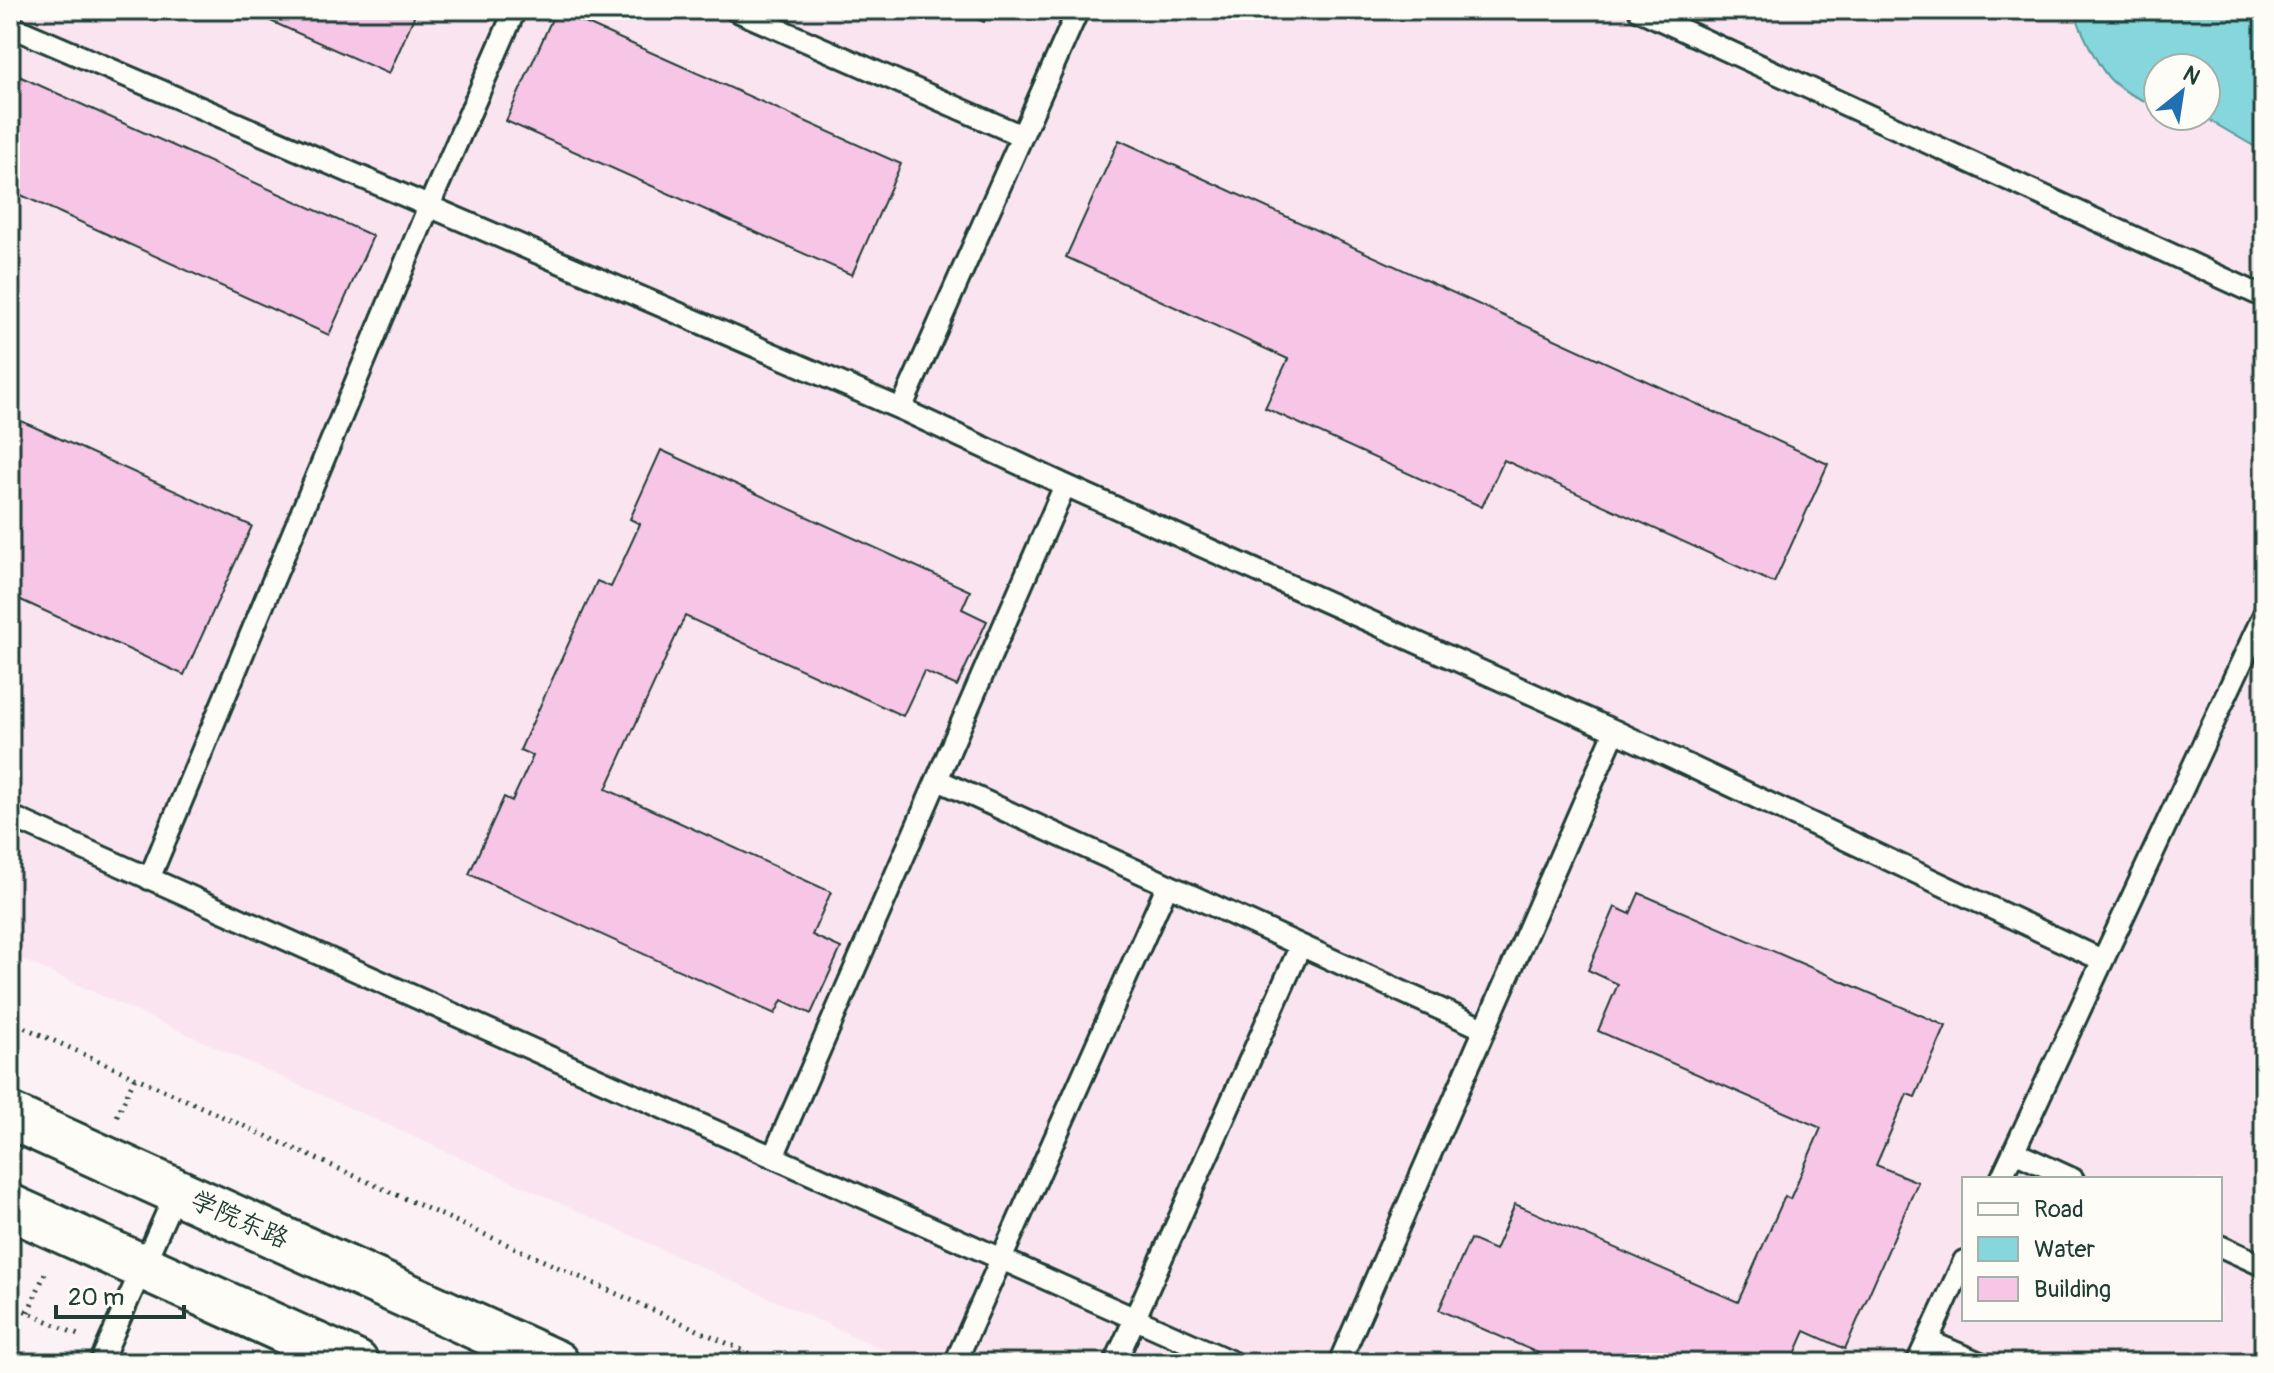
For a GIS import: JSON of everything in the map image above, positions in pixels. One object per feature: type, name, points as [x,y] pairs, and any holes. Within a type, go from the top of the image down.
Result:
[{"type":"main road","name":"学院东路","points":[[10,1116],[556,1363]]},
{"type":"main road","points":[[10,1207],[356,1363]]},
{"type":"lane","points":[[149,879],[429,206],[515,10]]},
{"type":"lane","points":[[735,10],[1022,136]]},
{"type":"lane","points":[[901,409],[1078,10]]},
{"type":"lane","points":[[1639,10],[2264,297]]},
{"type":"lane","points":[[10,26],[901,409],[1615,731],[2102,960]]},
{"type":"lane","points":[[773,1157],[1065,485]]},
{"type":"lane","points":[[2002,1177],[2264,614]]},
{"type":"lane","points":[[1339,1363],[1615,731]]},
{"type":"lane","points":[[938,780],[1484,1029]]},
{"type":"lane","points":[[10,816],[1234,1363]]},
{"type":"lane","points":[[955,1363],[1167,886]]},
{"type":"lane","points":[[1115,1363],[1300,947]]},
{"type":"lane","points":[[2014,1152],[2069,1177]]},
{"type":"lane","points":[[100,1363],[177,1190]]},
{"type":"lane","points":[[2222,1247],[2264,1266]]},
{"type":"lane","points":[[1917,1363],[1962,1265]]},
{"type":"lane","points":[[1928,1341],[1980,1363]]},
{"type":"path","points":[[10,1021],[771,1363]]},
{"type":"shaded area","points":[[10,10],[2264,10],[2264,1363],[913,1363],[10,954]]},
{"type":"water","points":[[2074,10],[2264,10],[2264,152],[2222,128],[2222,52],[2142,52],[2142,100],[2109,78],[2084,36]]},
{"type":"building","points":[[246,10],[417,10],[389,74]]},
{"type":"building","points":[[556,10],[901,164],[852,275],[506,121]]},
{"type":"building","points":[[957,10],[989,10],[984,22]]},
{"type":"building","points":[[10,72],[373,236],[329,335],[10,190]]},
{"type":"building","points":[[1119,140],[1828,464],[1774,583],[1504,460],[1482,507],[1265,408],[1288,359],[1066,257]]},
{"type":"building","points":[[10,416],[252,526],[184,675],[10,595]]},
{"type":"building","points":[[661,450],[970,591],[962,609],[987,621],[957,686],[924,671],[903,716],[685,616],[606,789],[831,892],[812,935],[841,948],[811,1014],[782,1000],[775,1014],[469,874],[504,797],[512,801],[533,756],[520,750],[597,581],[611,587],[640,524],[630,519]]},
{"type":"building","points":[[1639,893],[1946,1026],[1915,1097],[1907,1094],[1876,1165],[1918,1182],[1845,1349],[1805,1331],[1791,1363],[1561,1363],[1439,1310],[1470,1239],[1495,1250],[1515,1204],[1738,1302],[1785,1196],[1790,1199],[1821,1128],[1598,1031],[1618,984],[1588,970],[1615,907],[1630,914]]}]
